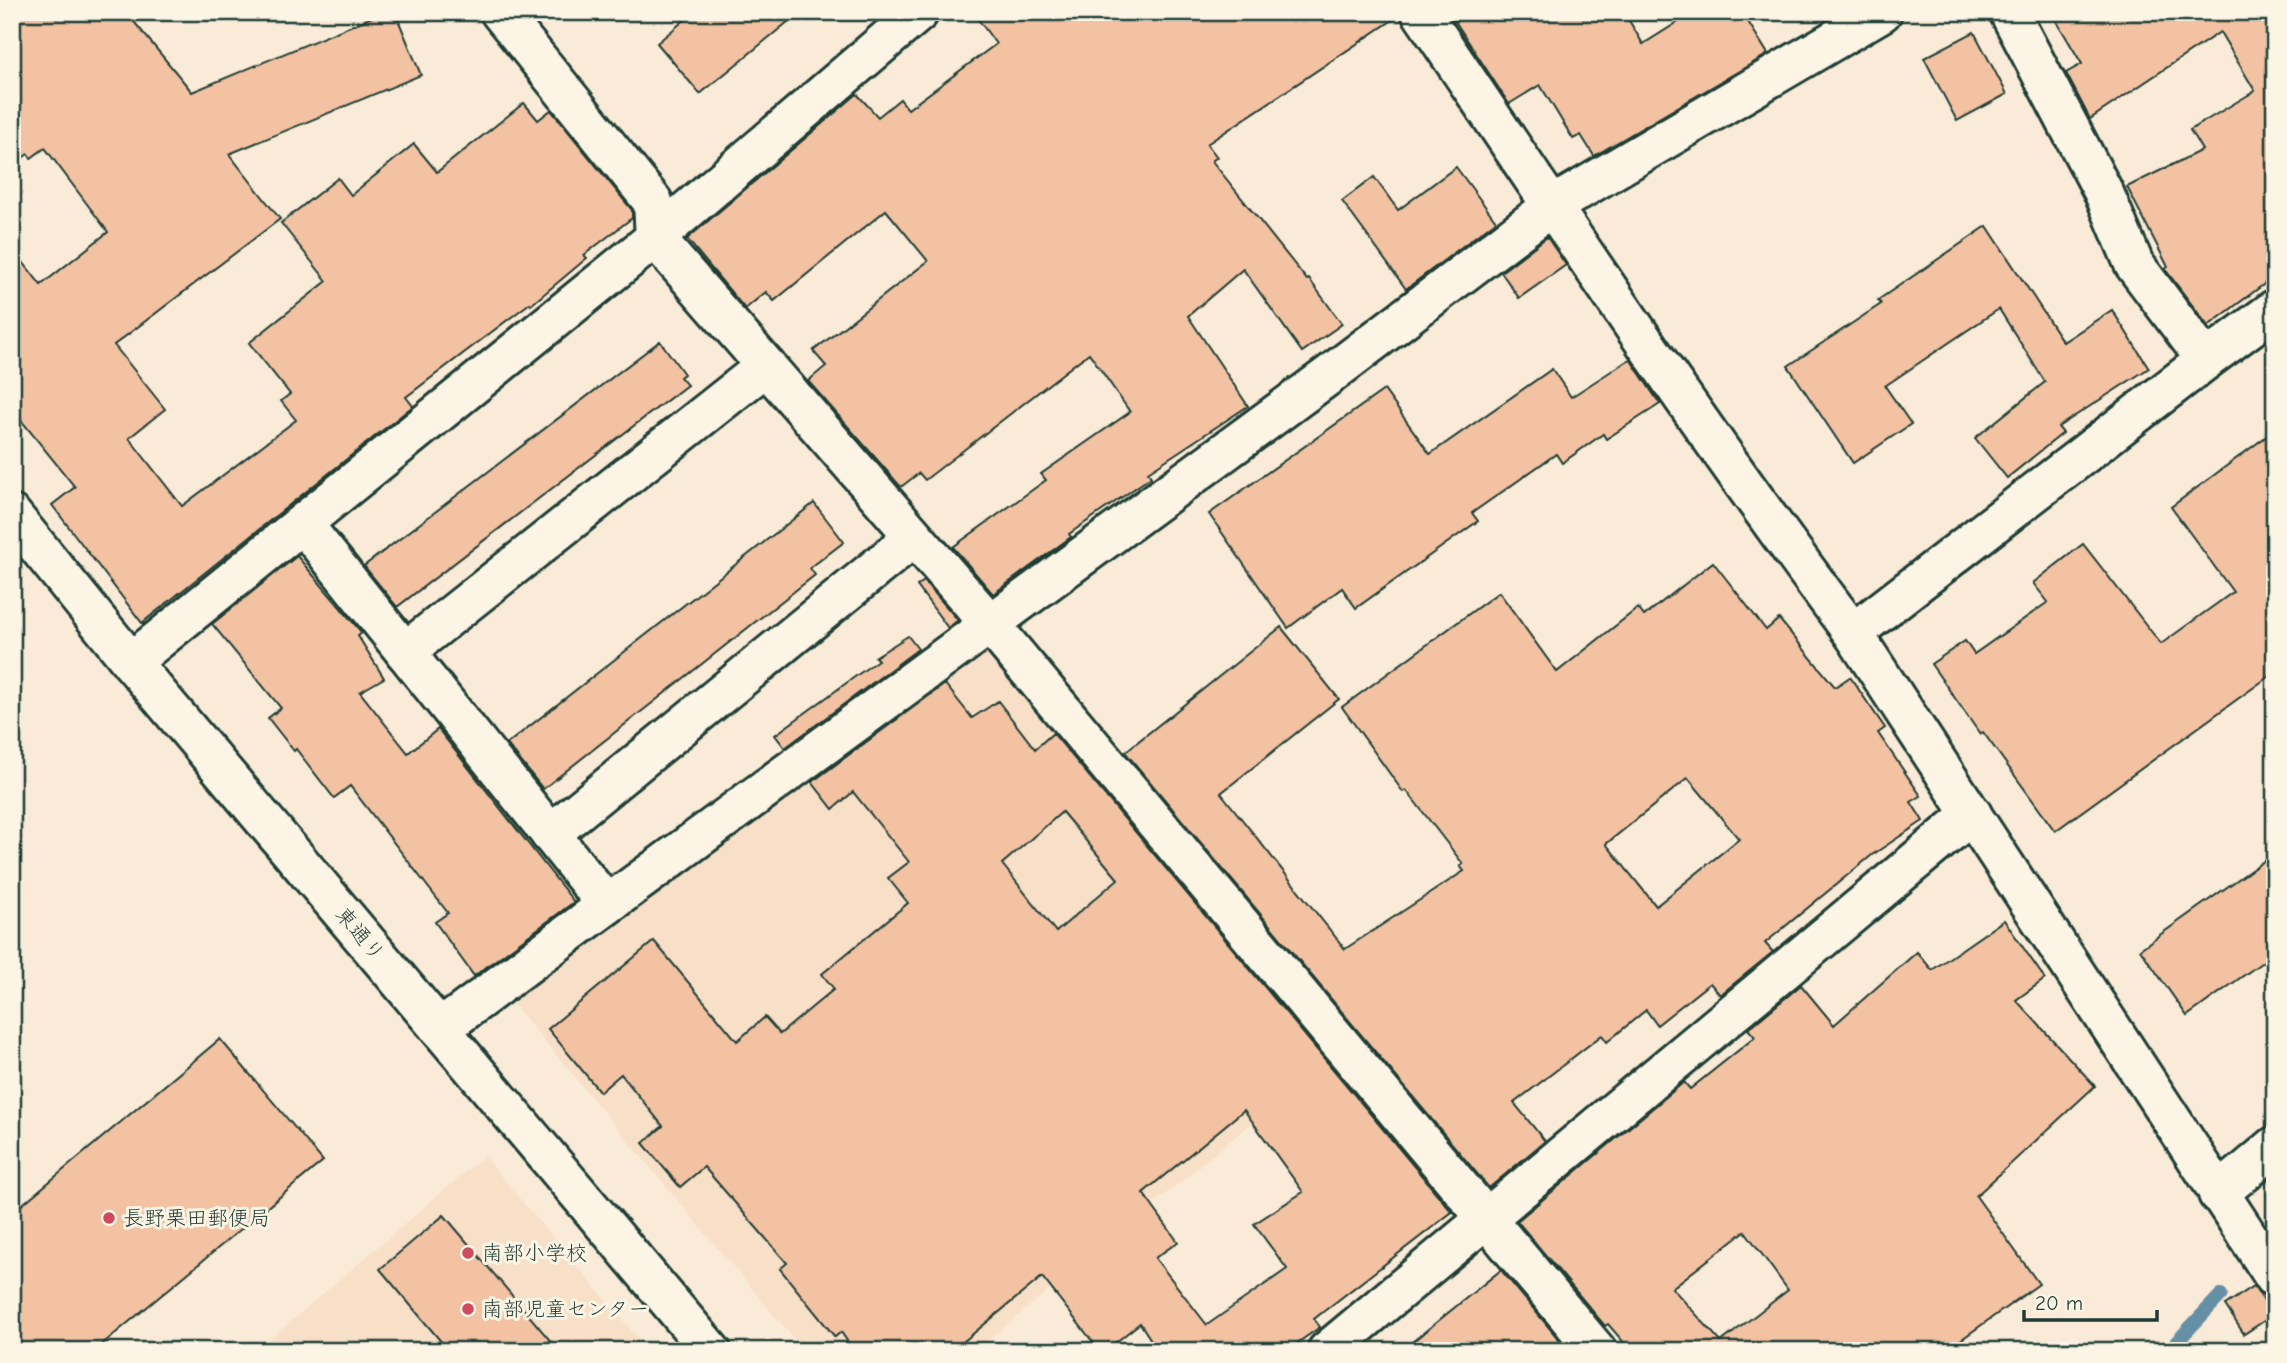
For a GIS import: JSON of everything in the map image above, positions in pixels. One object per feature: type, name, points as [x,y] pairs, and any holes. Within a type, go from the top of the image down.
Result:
[{"type":"street","points":[[500,12],[653,202],[655,238],[991,625],[1597,1351]]},
{"type":"street","points":[[131,662],[655,238],[919,12]]},
{"type":"street","points":[[1421,12],[1672,384],[1781,538],[1853,633],[2275,1279]]},
{"type":"street","points":[[440,1029],[1328,376],[1552,206],[1882,12]]},
{"type":"street","points":[[2009,12],[2104,193],[2134,264],[2206,359]]},
{"type":"street","points":[[1853,633],[2206,359],[2275,309]]},
{"type":"street","points":[[405,652],[766,366]]},
{"type":"street","name":"東通り","points":[[12,515],[131,662],[711,1351]]},
{"type":"street","points":[[303,524],[607,905]]},
{"type":"street","points":[[550,834],[915,537]]},
{"type":"street","points":[[1327,1351],[1972,814]]},
{"type":"street","points":[[2218,1194],[2275,1146]]},
{"type":"shaded area","points":[[992,637],[1332,1057],[975,1351],[944,1351],[902,1303],[845,1351],[804,1351],[510,1000]]},
{"type":"shaded area","name":"南部小学校","points":[[484,1156],[649,1351],[256,1351]]},
{"type":"building","points":[[12,12],[126,12],[192,92],[384,12],[395,12],[421,75],[229,154],[280,219],[114,345],[165,409],[129,438],[182,506],[296,420],[281,401],[290,394],[249,343],[327,281],[281,223],[338,178],[351,195],[414,144],[437,172],[524,103],[538,120],[551,110],[632,210],[632,218],[584,255],[587,258],[531,305],[530,303],[406,397],[413,406],[142,623],[52,505],[75,487],[12,409],[12,248],[41,285],[108,232],[45,148],[31,158],[28,154],[12,165]]},
{"type":"building","points":[[694,12],[800,12],[700,94],[657,43]]},
{"type":"building","points":[[973,12],[1399,12],[1400,15],[1207,144],[1217,157],[1212,161],[1307,280],[1309,279],[1342,324],[1302,352],[1243,269],[1188,316],[1248,406],[1148,472],[1151,477],[1069,534],[1071,537],[993,594],[953,547],[1046,480],[1041,474],[1130,412],[1089,353],[925,480],[919,473],[901,487],[808,381],[826,366],[813,351],[928,261],[886,210],[774,301],[766,292],[745,309],[687,239],[857,94],[878,117],[900,99],[908,109],[996,44]]},
{"type":"building","points":[[1449,12],[1624,12],[1643,44],[1694,12],[1742,12],[1768,54],[1594,156],[1581,135],[1573,139],[1540,85],[1509,104]]},
{"type":"building","points":[[2051,12],[2275,12],[2275,276],[2208,326],[2165,269],[2168,267],[2127,187],[2202,150],[2190,130],[2255,91],[2220,32],[2090,119],[2066,73],[2082,64]]},
{"type":"building","points":[[1974,32],[2007,94],[1957,121],[1924,58]]},
{"type":"building","points":[[1456,167],[1496,221],[1406,289],[1342,201],[1374,177],[1398,210]]},
{"type":"building","points":[[1987,226],[2063,342],[2112,310],[2149,368],[2058,427],[2063,433],[2007,478],[1975,438],[2045,382],[1999,309],[1885,386],[1911,424],[1853,463],[1788,366],[1881,304],[1878,300]]},
{"type":"building","points":[[1547,237],[1566,265],[1519,298],[1501,272]]},
{"type":"building","points":[[660,341],[684,374],[680,377],[687,385],[397,607],[364,566]]},
{"type":"building","points":[[1630,359],[1660,404],[1606,439],[1603,434],[1562,463],[1556,454],[1472,513],[1478,521],[1356,608],[1342,588],[1288,628],[1209,514],[1384,390],[1430,454],[1552,369],[1571,397]]},
{"type":"building","points":[[2275,430],[2275,672],[2055,831],[1983,732],[1980,734],[1931,664],[1965,641],[1974,654],[2048,602],[2033,583],[2083,544],[2161,644],[2233,592],[2171,507]]},
{"type":"building","points":[[814,503],[844,542],[810,568],[815,575],[543,789],[507,744]]},
{"type":"building","points":[[297,556],[362,633],[358,636],[384,678],[360,692],[408,753],[438,729],[574,902],[474,976],[435,922],[448,913],[350,786],[334,798],[296,749],[294,751],[268,718],[281,708],[212,624]]},
{"type":"building","points":[[1713,562],[1766,630],[1779,619],[1835,687],[1850,677],[1885,728],[1878,733],[1921,796],[1911,802],[1923,821],[1872,855],[1765,943],[1773,952],[1720,995],[1710,983],[1657,1025],[1646,1010],[1607,1042],[1602,1035],[1514,1103],[1545,1141],[1489,1188],[1125,752],[1281,627],[1339,699],[1221,793],[1345,949],[1464,871],[1460,866],[1463,864],[1406,790],[1403,792],[1342,707],[1499,592],[1557,672],[1638,608],[1644,616]],"holes":[[[1688,778],[1739,839],[1656,906],[1606,844]]]},
{"type":"building","points":[[924,581],[958,620],[948,628],[917,586]]},
{"type":"building","points":[[908,636],[918,649],[785,748],[775,735],[878,660],[875,657]]},
{"type":"building","points":[[945,684],[972,718],[998,701],[1035,749],[1053,733],[1452,1212],[1314,1319],[1320,1327],[1286,1351],[1158,1351],[1140,1323],[1105,1351],[1100,1351],[1042,1277],[952,1351],[854,1351],[841,1332],[835,1337],[780,1269],[787,1263],[704,1167],[680,1187],[643,1143],[663,1126],[621,1074],[600,1092],[548,1029],[654,941],[737,1041],[765,1017],[780,1034],[834,989],[822,974],[908,903],[888,878],[909,862],[853,792],[833,809],[812,782]],"holes":[[[1062,812],[1118,879],[1056,932],[1002,864]],[[1244,1110],[1303,1192],[1254,1224],[1287,1269],[1207,1325],[1155,1258],[1178,1242],[1143,1193]]]},
{"type":"building","points":[[2275,853],[2275,953],[2187,1016],[2140,949]]},
{"type":"building","points":[[2004,920],[2045,979],[2016,1000],[2095,1086],[1976,1196],[2039,1284],[1945,1351],[1631,1351],[1608,1324],[1605,1326],[1517,1221],[1684,1082],[1690,1089],[1755,1037],[1748,1029],[1801,985],[1834,1025],[1917,952],[1932,970]],"holes":[[[1745,1231],[1788,1290],[1721,1342],[1672,1288]]]},
{"type":"building","points":[[220,1039],[323,1161],[94,1351],[12,1351],[12,1213]]},
{"type":"building","name":"南部児童センター","points":[[444,1215],[559,1351],[449,1351],[380,1269]]},
{"type":"building","points":[[1501,1270],[1566,1348],[1560,1351],[1401,1351]]},
{"type":"building","points":[[2254,1286],[2273,1315],[2244,1334],[2225,1305]]},
{"type":"waterway","points":[[2168,1351],[2221,1295]]},
{"type":"place","name":"長野栗田郵便局","points":[[109,1218]]},
{"type":"place","name":"南部小学校","points":[[468,1253]]},
{"type":"place","name":"南部児童センター","points":[[468,1309]]}]
